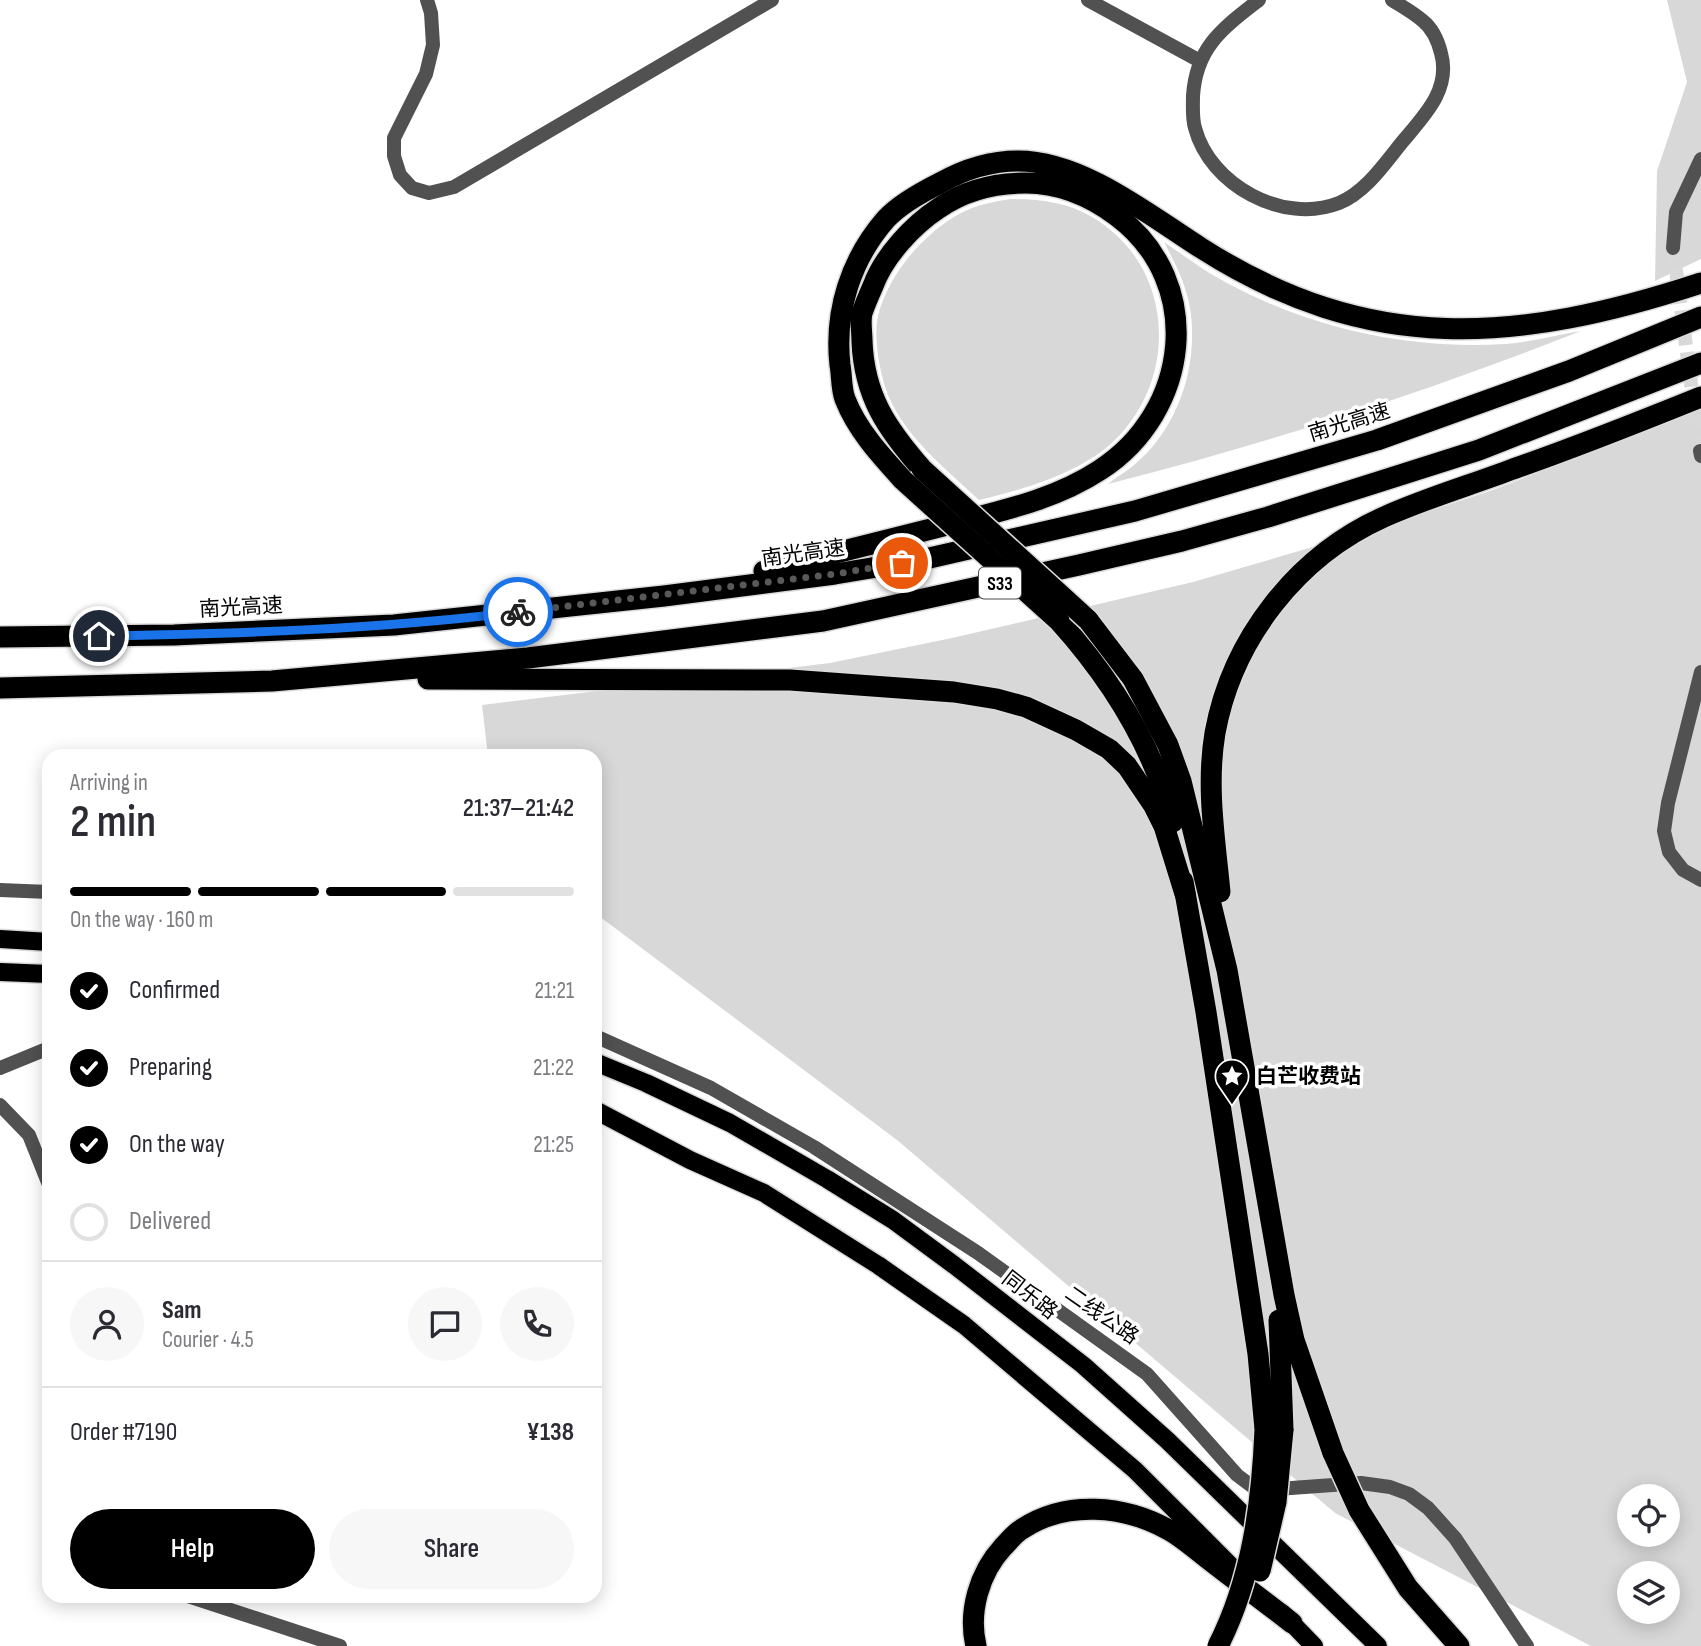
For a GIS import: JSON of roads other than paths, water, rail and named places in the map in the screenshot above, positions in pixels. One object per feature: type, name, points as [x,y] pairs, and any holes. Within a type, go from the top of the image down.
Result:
[{"type":"highway","points":[[1234,1646],[1258,1580],[1276,1502],[1274,1429],[1252,1317],[1206,1012],[1172,819],[1146,747],[1108,680],[1059,621],[903,480],[870,443],[844,398],[838,348],[842,298],[858,258],[888,217],[956,174],[987,165],[1017,161],[1049,165],[1081,176],[1118,195],[1203,250],[1264,284],[1332,310],[1376,322],[1460,331],[1506,328],[1610,310],[1701,283]]},
{"type":"highway","points":[[664,596],[1006,509],[1082,481],[1123,454],[1145,430],[1164,397],[1173,368],[1176,336],[1173,304],[1164,277],[1149,249],[1128,224],[1101,204],[1069,189],[1040,183],[1009,183],[978,189],[953,199],[922,220],[902,240],[875,280],[862,315],[863,361],[874,401],[895,438],[922,469],[1088,620],[1133,680],[1168,746],[1192,816],[1227,970],[1273,1237],[1294,1340],[1333,1453],[1359,1510],[1380,1548],[1408,1588],[1459,1646]]},
{"type":"highway","name":"南光高速","points":[[0,637],[174,635],[394,625],[664,596],[835,574],[925,559],[1135,510],[1377,440],[1557,375],[1701,317]]},
{"type":"highway","name":"S33","points":[[0,688],[272,681],[528,658],[823,621],[1182,541],[1306,506],[1479,450],[1701,363]]},
{"type":"highway","points":[[1227,970],[1213,819],[1212,761],[1222,705],[1231,678],[1242,652],[1273,604],[1292,582],[1328,551],[1359,530],[1385,517],[1600,438],[1701,397]]},
{"type":"highway","points":[[272,681],[602,678],[790,680],[895,686],[997,699],[1026,707],[1076,730],[1109,749],[1127,766],[1164,826],[1185,894]]},
{"type":"highway","points":[[1217,1646],[1240,1592],[1260,1507],[1274,1429],[1281,1344],[1273,1237]]},
{"type":"highway","points":[[976,1646],[973,1611],[981,1584],[997,1553],[1020,1530],[1048,1515],[1079,1509],[1108,1509],[1139,1517],[1170,1530],[1292,1623]]},
{"type":"main road","points":[[0,939],[42,942]]},
{"type":"main road","points":[[0,972],[42,974]]},
{"type":"main road","name":"同乐路","points":[[602,1065],[730,1123],[893,1220],[954,1265],[1083,1365],[1167,1440],[1378,1646]]},
{"type":"main road","points":[[602,1114],[690,1160],[764,1193],[878,1265],[964,1325],[1135,1470],[1208,1545],[1314,1646]]},
{"type":"street","points":[[427,0],[431,13],[433,46],[426,74],[394,138],[394,156],[400,176],[412,188],[429,193],[454,187],[772,0]]},
{"type":"street","points":[[1088,0],[1200,61]]},
{"type":"street","points":[[1259,0],[1209,44],[1194,80],[1193,123],[1199,144],[1211,163],[1227,178],[1273,205],[1296,210],[1318,209],[1340,202],[1360,191],[1433,105],[1442,85],[1444,62],[1438,40],[1425,22],[1392,0]]},
{"type":"street","points":[[1673,248],[1676,212],[1701,159]]},
{"type":"street","points":[[1701,672],[1668,803],[1664,831],[1669,852],[1683,870],[1701,880]]},
{"type":"street","points":[[0,890],[42,891]]},
{"type":"street","name":"二线公路","points":[[602,1039],[711,1088],[814,1147],[978,1253],[1147,1374],[1237,1475],[1253,1487],[1273,1490],[1361,1483],[1390,1487],[1409,1494],[1428,1508],[1455,1538],[1527,1646]]},
{"type":"street","points":[[0,1068],[42,1051]]},
{"type":"street","points":[[0,1105],[29,1135],[42,1168]]},
{"type":"street","points":[[209,1603],[340,1646]]},
{"type":"tunnel","points":[[1673,248],[1700,451]]},
{"type":"place","name":"白芒收费站","points":[[1232,1106]]}]
